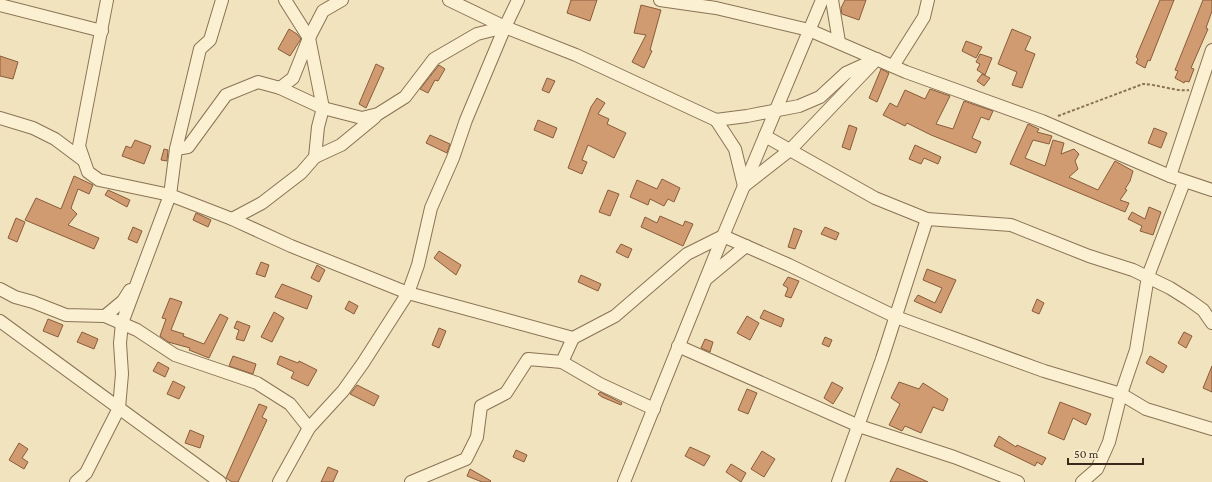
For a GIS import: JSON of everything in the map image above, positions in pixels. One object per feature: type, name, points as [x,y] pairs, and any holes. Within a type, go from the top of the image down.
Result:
[{"type":"street","points":[[108,0],[79,146],[82,160],[88,172],[99,180],[170,195],[232,219],[291,246],[408,293],[573,338]]},
{"type":"street","points":[[76,482],[86,473],[119,408],[122,374],[120,343],[122,323],[170,195],[176,149],[200,49],[210,40],[222,0]]},
{"type":"street","points":[[286,0],[309,38],[323,108],[318,127],[316,157]]},
{"type":"street","points":[[280,88],[293,78],[309,38],[323,11],[342,0]]},
{"type":"street","points":[[449,0],[505,27],[576,55],[716,120],[735,149],[744,186]]},
{"type":"street","points":[[279,482],[309,428],[343,391],[363,364],[408,293],[418,265],[431,208],[453,158],[466,120],[518,0]]},
{"type":"street","points":[[660,0],[716,8],[809,30],[893,66],[1042,121],[1184,182],[1212,190]]},
{"type":"street","points":[[624,482],[723,236],[822,0]]},
{"type":"street","points":[[832,0],[839,42]]},
{"type":"street","points":[[893,66],[924,17],[928,0]]},
{"type":"street","points":[[0,5],[102,31]]},
{"type":"street","points":[[232,219],[262,203],[301,173],[316,157],[341,145],[378,114],[405,97],[434,59],[477,34],[505,27]]},
{"type":"street","points":[[1170,176],[1212,50]]},
{"type":"street","points":[[716,120],[799,106],[820,96],[846,73],[877,59]]},
{"type":"street","points":[[744,186],[790,150],[877,59]]},
{"type":"street","points":[[176,149],[188,147],[226,94],[258,82],[280,88],[323,108],[362,118],[378,114]]},
{"type":"street","points":[[0,118],[33,128],[54,140],[82,160]]},
{"type":"street","points":[[765,136],[875,198],[927,219],[1011,225],[1089,256],[1148,276],[1203,310],[1212,323]]},
{"type":"street","points":[[1082,482],[1097,469],[1109,442],[1121,394],[1136,350],[1148,276],[1184,182]]},
{"type":"street","points":[[838,482],[859,426],[896,317],[927,219]]},
{"type":"street","points":[[723,236],[896,317],[1044,371],[1121,394],[1146,409],[1212,429]]},
{"type":"street","points":[[562,362],[573,338],[615,316],[688,254],[723,236]]},
{"type":"street","points":[[705,280],[746,246]]},
{"type":"street","points":[[105,316],[123,301],[138,279]]},
{"type":"street","points":[[0,289],[15,297],[66,314],[105,316],[137,330],[175,355],[256,383],[290,404],[309,428]]},
{"type":"street","points":[[0,321],[220,482]]},
{"type":"street","points":[[678,346],[859,426],[954,456],[1018,482]]},
{"type":"street","points":[[416,480],[466,459],[477,437],[481,406],[506,393],[528,359],[562,362],[600,384],[654,409]]},
{"type":"street","points":[[416,480],[435,482]]},
{"type":"path","points":[[1042,121],[1079,109],[1143,84],[1185,90],[1200,87]]},
{"type":"building","points":[[571,0],[597,0],[590,21],[567,13]]},
{"type":"building","points":[[845,0],[866,0],[859,20],[842,14],[841,8]]},
{"type":"building","points":[[1160,0],[1174,0],[1150,61],[1148,60],[1145,68],[1136,63],[1138,59],[1136,57]]},
{"type":"building","points":[[1203,0],[1212,0],[1212,11],[1206,28],[1208,29],[1191,68],[1194,69],[1189,82],[1185,81],[1184,83],[1175,78],[1178,71],[1175,70]]},
{"type":"building","points":[[641,5],[661,10],[650,50],[652,51],[644,68],[632,62],[646,35],[634,33]]},
{"type":"building","points":[[289,29],[297,34],[301,39],[290,56],[278,49]]},
{"type":"building","points":[[1012,29],[1031,37],[1025,50],[1035,54],[1022,88],[1012,85],[1017,72],[998,64]]},
{"type":"building","points":[[966,41],[982,47],[976,58],[962,51]]},
{"type":"building","points":[[980,54],[992,58],[985,75],[977,70],[980,64],[976,62]]},
{"type":"building","points":[[0,56],[18,62],[13,79],[0,76]]},
{"type":"building","points":[[376,64],[384,68],[366,108],[359,104]]},
{"type":"building","points":[[439,65],[445,69],[438,81],[435,80],[428,93],[420,89]]},
{"type":"building","points":[[881,69],[889,73],[877,102],[869,98]]},
{"type":"building","points":[[982,74],[990,78],[984,86],[977,81]]},
{"type":"building","points":[[547,78],[555,81],[549,93],[542,90]]},
{"type":"building","points":[[930,89],[950,96],[936,124],[953,129],[964,101],[993,111],[989,120],[981,117],[972,138],[981,142],[976,153],[931,135],[907,123],[905,126],[883,115],[890,103],[897,107],[905,90],[925,99]]},
{"type":"building","points":[[597,98],[605,103],[598,114],[609,119],[607,124],[626,133],[614,158],[588,145],[582,160],[587,162],[582,174],[568,168],[591,107]]},
{"type":"building","points":[[538,120],[557,128],[553,138],[534,130]]},
{"type":"building","points":[[1028,124],[1039,129],[1037,132],[1052,136],[1049,144],[1033,140],[1025,158],[1045,166],[1053,140],[1064,143],[1061,154],[1074,149],[1079,154],[1075,161],[1078,169],[1069,177],[1098,190],[1115,161],[1133,171],[1130,181],[1125,189],[1127,190],[1120,200],[1129,203],[1125,212],[1010,164]]},
{"type":"building","points":[[849,125],[857,128],[850,150],[842,147]]},
{"type":"building","points":[[1154,128],[1167,133],[1161,148],[1148,143]]},
{"type":"building","points":[[430,135],[450,144],[447,153],[426,143]]},
{"type":"building","points":[[135,140],[151,146],[144,164],[122,156],[126,146],[131,148]]},
{"type":"building","points":[[915,145],[941,157],[938,164],[924,158],[921,164],[909,159]]},
{"type":"building","points":[[164,149],[168,150],[167,161],[161,160]]},
{"type":"building","points":[[74,176],[93,185],[89,194],[78,189],[71,208],[77,214],[68,225],[99,238],[94,249],[25,220],[36,198],[61,209]]},
{"type":"building","points":[[662,179],[680,188],[674,202],[668,199],[664,206],[650,199],[648,205],[630,197],[637,180],[657,189]]},
{"type":"building","points":[[108,190],[130,200],[127,207],[105,195]]},
{"type":"building","points":[[608,190],[619,194],[610,216],[599,212]]},
{"type":"building","points":[[1149,207],[1161,212],[1153,235],[1140,231],[1142,226],[1128,219],[1132,212],[1145,219]]},
{"type":"building","points":[[196,213],[211,220],[208,227],[193,220]]},
{"type":"building","points":[[660,216],[683,226],[685,221],[693,224],[683,246],[641,227],[645,217],[657,223]]},
{"type":"building","points":[[16,218],[25,222],[17,242],[8,238]]},
{"type":"building","points":[[133,227],[142,231],[137,243],[128,239]]},
{"type":"building","points":[[825,227],[839,233],[836,240],[821,234]]},
{"type":"building","points":[[794,228],[802,231],[795,249],[788,247]]},
{"type":"building","points":[[621,244],[632,249],[628,258],[616,252]]},
{"type":"building","points":[[439,251],[461,265],[456,275],[434,258]]},
{"type":"building","points":[[261,262],[269,265],[265,277],[256,274]]},
{"type":"building","points":[[317,265],[325,270],[319,282],[311,278]]},
{"type":"building","points":[[927,269],[956,280],[941,313],[914,301],[918,295],[935,303],[942,288],[923,280]]},
{"type":"building","points":[[581,275],[601,284],[598,291],[578,282]]},
{"type":"building","points":[[788,277],[799,281],[791,298],[785,296],[788,288],[783,285]]},
{"type":"building","points":[[282,284],[312,296],[307,309],[275,297]]},
{"type":"building","points":[[170,298],[182,302],[171,330],[184,334],[183,336],[204,344],[220,314],[228,318],[209,358],[189,350],[190,348],[168,342],[160,336],[166,319],[162,318]]},
{"type":"building","points":[[1037,299],[1044,303],[1039,314],[1032,311]]},
{"type":"building","points":[[349,301],[358,306],[354,314],[345,309]]},
{"type":"building","points":[[764,310],[784,319],[781,327],[760,318]]},
{"type":"building","points":[[274,312],[284,318],[272,342],[261,337]]},
{"type":"building","points":[[747,316],[759,323],[750,340],[737,333]]},
{"type":"building","points":[[48,319],[63,325],[58,337],[43,331]]},
{"type":"building","points":[[237,321],[250,326],[244,341],[236,339],[239,330],[234,328]]},
{"type":"building","points":[[439,328],[446,331],[439,348],[432,345]]},
{"type":"building","points":[[82,332],[98,339],[94,349],[77,342]]},
{"type":"building","points":[[1184,332],[1192,336],[1186,348],[1178,343]]},
{"type":"building","points":[[825,337],[832,340],[829,347],[822,344]]},
{"type":"building","points":[[705,339],[713,342],[710,352],[701,348]]},
{"type":"building","points":[[233,356],[256,364],[253,374],[229,366]]},
{"type":"building","points":[[280,356],[298,363],[299,361],[317,370],[308,386],[291,378],[294,372],[277,364]]},
{"type":"building","points":[[1150,356],[1167,366],[1163,373],[1146,363]]},
{"type":"building","points":[[158,362],[169,368],[165,377],[153,371]]},
{"type":"building","points":[[1212,366],[1212,392],[1203,388]]},
{"type":"building","points":[[173,381],[185,387],[179,399],[167,394]]},
{"type":"building","points":[[832,382],[843,388],[833,404],[824,398]]},
{"type":"building","points":[[899,382],[919,389],[923,383],[948,399],[943,411],[933,407],[921,433],[905,426],[902,431],[889,425],[900,404],[891,398]]},
{"type":"building","points":[[357,385],[379,396],[374,406],[350,394]]},
{"type":"building","points":[[747,389],[757,393],[748,414],[738,410]]},
{"type":"building","points":[[600,392],[622,403],[621,405],[602,397],[598,394]]},
{"type":"building","points":[[1060,402],[1091,414],[1086,425],[1073,418],[1064,440],[1048,433]]},
{"type":"building","points":[[259,404],[267,407],[262,417],[267,420],[238,482],[232,482],[226,478]]},
{"type":"building","points":[[190,430],[204,436],[200,448],[185,443]]},
{"type":"building","points":[[999,436],[1016,447],[1017,445],[1046,458],[1042,465],[1037,462],[1035,466],[994,446]]},
{"type":"building","points":[[19,443],[28,449],[22,458],[28,462],[24,469],[9,460]]},
{"type":"building","points":[[690,447],[710,456],[704,466],[685,456]]},
{"type":"building","points":[[516,450],[527,455],[524,462],[513,457]]},
{"type":"building","points":[[762,451],[775,459],[764,477],[751,469]]},
{"type":"building","points":[[731,464],[746,473],[741,482],[726,472]]},
{"type":"building","points":[[328,467],[338,471],[333,482],[321,482]]},
{"type":"building","points":[[897,468],[904,471],[928,482],[890,482]]},
{"type":"building","points":[[470,469],[491,481],[482,482],[467,476]]}]
